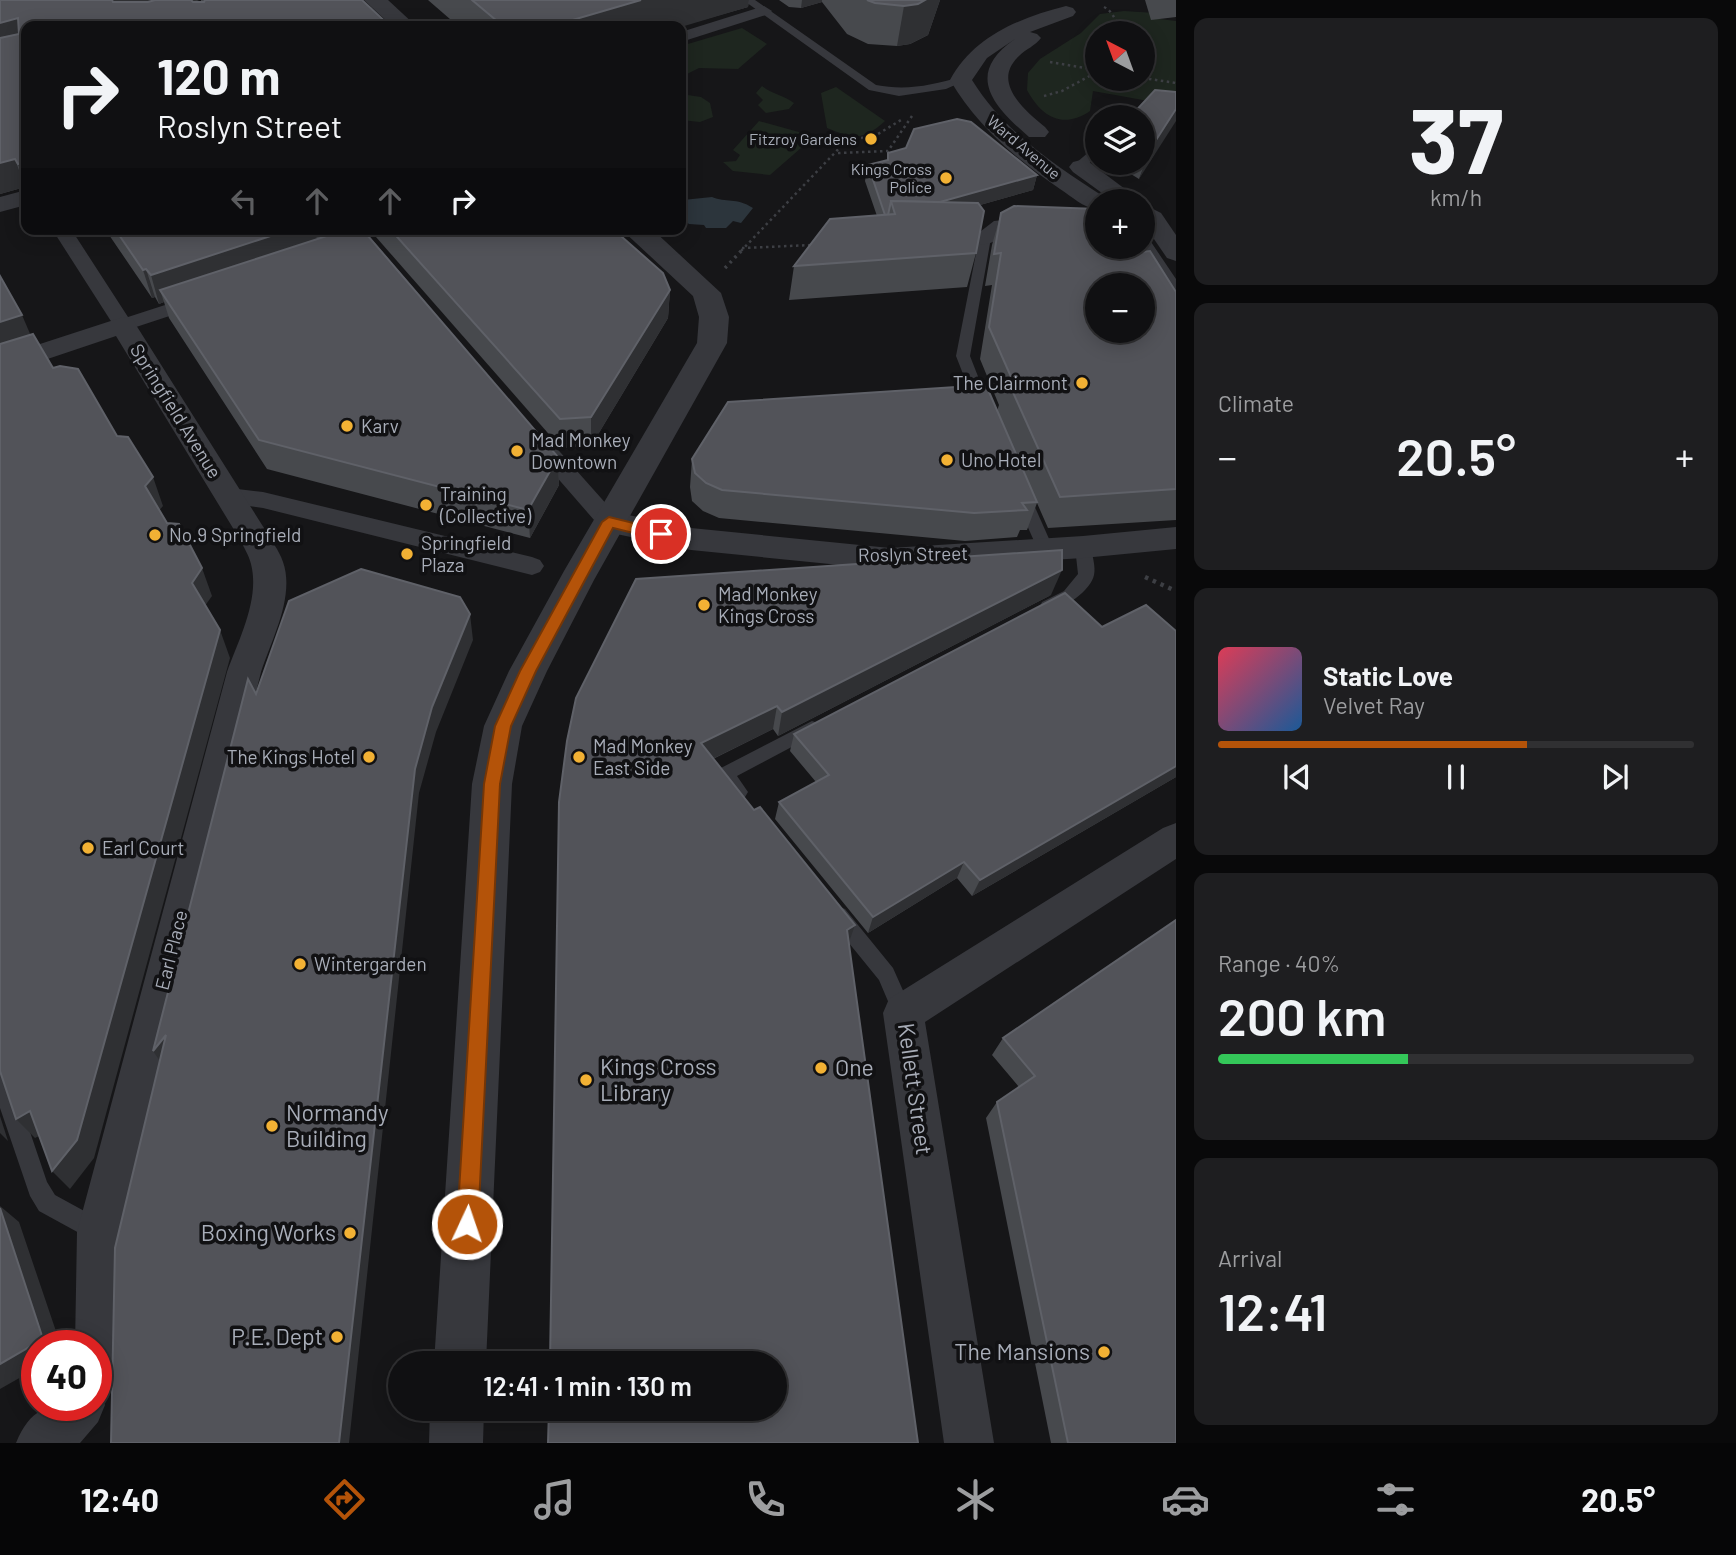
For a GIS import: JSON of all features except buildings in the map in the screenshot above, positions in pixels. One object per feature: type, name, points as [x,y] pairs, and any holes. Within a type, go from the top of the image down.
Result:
[{"type":"street","points":[[375,0],[399,21]]},
{"type":"street","points":[[961,80],[968,62],[985,47],[1075,6]]},
{"type":"street","name":"Ward Avenue","points":[[1075,6],[1010,50],[999,63],[995,79],[1005,103],[1033,129],[1112,189]]},
{"type":"street","points":[[686,35],[764,11]]},
{"type":"street","name":"Ward Avenue","points":[[961,80],[978,106],[995,125],[1055,175],[1085,214]]},
{"type":"street","points":[[0,205],[21,199]]},
{"type":"street","points":[[985,238],[1003,226],[1085,215]]},
{"type":"street","points":[[1155,219],[1176,253]]},
{"type":"street","points":[[65,235],[122,325],[212,296]]},
{"type":"street","points":[[461,1351],[492,784],[503,726],[528,671],[609,522],[712,342],[716,281],[644,235]]},
{"type":"street","points":[[1150,259],[1176,298]]},
{"type":"street","name":"Springfield Avenue","points":[[0,366],[122,325],[253,536]]},
{"type":"street","points":[[525,426],[609,522]]},
{"type":"street","points":[[229,496],[263,500],[532,566]]},
{"type":"street","name":"Roslyn Street","points":[[609,522],[691,539],[890,558],[1046,550],[1176,538]]},
{"type":"street","name":"Earl Place","points":[[99,1330],[100,1232],[237,698],[267,604],[270,585],[267,562],[253,536]]},
{"type":"street","name":"Kellett Street","points":[[970,1443],[903,1013],[1176,839]]},
{"type":"street","points":[[41,1443],[68,1421]]},
{"type":"street","points":[[456,1443],[457,1421]]},
{"type":"lane","points":[[748,0],[873,88],[899,93],[946,86],[961,80]]},
{"type":"lane","points":[[1155,112],[1176,115]]},
{"type":"lane","points":[[1080,166],[1085,161]]},
{"type":"lane","points":[[985,238],[963,356],[987,416]]},
{"type":"lane","points":[[1013,477],[1046,550]]},
{"type":"lane","points":[[1033,614],[1070,594],[1086,575],[1083,547]]},
{"type":"lane","points":[[750,805],[724,774],[823,723]]},
{"type":"lane","points":[[826,900],[886,974],[903,1013]]},
{"type":"lane","points":[[0,1076],[38,1188],[47,1203],[100,1232]]},
{"type":"path","points":[[1104,7],[1110,9],[1115,21]]},
{"type":"path","points":[[1048,62],[1085,69]]},
{"type":"path","points":[[1036,97],[1062,92],[1085,78]]},
{"type":"path","points":[[1155,80],[1176,83]]},
{"type":"path","points":[[908,107],[912,116]]},
{"type":"path","points":[[716,281],[742,248],[848,139],[873,137],[905,117],[912,116]]},
{"type":"path","points":[[837,153],[888,151],[912,116]]},
{"type":"path","points":[[742,248],[824,244]]},
{"type":"shaded area","points":[[1124,11],[1155,13],[1160,19],[1176,21],[1176,106],[1093,91],[1155,91],[1155,21],[1093,21],[1100,14]]},
{"type":"shaded area","points":[[742,28],[767,44],[738,69],[699,68],[686,74],[686,45]]},
{"type":"shaded area","points":[[1085,29],[1085,91],[1093,91],[1091,105],[1085,105],[1085,114],[1080,117],[1061,120],[1046,113],[1033,99],[1027,90],[1028,73],[1040,59]]},
{"type":"shaded area","points":[[762,86],[794,103],[789,109],[766,113],[758,105],[763,100],[756,93]]},
{"type":"shaded area","points":[[836,87],[885,121],[870,132],[858,136],[827,128],[821,93]]},
{"type":"shaded area","points":[[686,95],[701,97],[710,103],[713,117],[700,122],[686,121]]},
{"type":"shaded area","points":[[759,121],[806,134],[809,141],[770,175],[733,171],[723,162],[736,161],[740,155],[733,150]]},
{"type":"shaded area","points":[[712,197],[741,202],[753,208],[741,223],[733,221],[726,228],[706,228],[704,225],[686,221],[686,200]]},
{"type":"place","name":"Fitzroy Gardens","points":[[871,139]]},
{"type":"place","name":"Kings Cross Police","points":[[946,178]]},
{"type":"place","name":"The Clairmont","points":[[1082,383]]},
{"type":"place","name":"Karv","points":[[347,426]]},
{"type":"place","name":"Mad Monkey Downtown","points":[[517,451]]},
{"type":"place","name":"Uno Hotel","points":[[947,460]]},
{"type":"place","name":"Training (Collective)","points":[[426,505]]},
{"type":"place","name":"No.9 Springfield","points":[[155,535]]},
{"type":"place","name":"Springfield Plaza","points":[[407,554]]},
{"type":"place","name":"Mad Monkey Kings Cross","points":[[704,605]]},
{"type":"place","name":"The Kings Hotel","points":[[369,757]]},
{"type":"place","name":"Mad Monkey East Side","points":[[579,757]]},
{"type":"place","name":"Earl Court","points":[[88,848]]},
{"type":"place","name":"Wintergarden","points":[[300,964]]},
{"type":"place","name":"One","points":[[821,1068]]},
{"type":"place","name":"Kings Cross Library","points":[[586,1080]]},
{"type":"place","name":"Normandy Building","points":[[272,1126]]},
{"type":"place","name":"Boxing Works","points":[[350,1233]]},
{"type":"place","name":"P.E. Dept","points":[[337,1337]]},
{"type":"place","name":"The Mansions","points":[[1104,1352]]},
{"type":"route","points":[[467,1224],[486,862],[492,784],[503,726],[528,671],[609,522],[661,534]]}]
